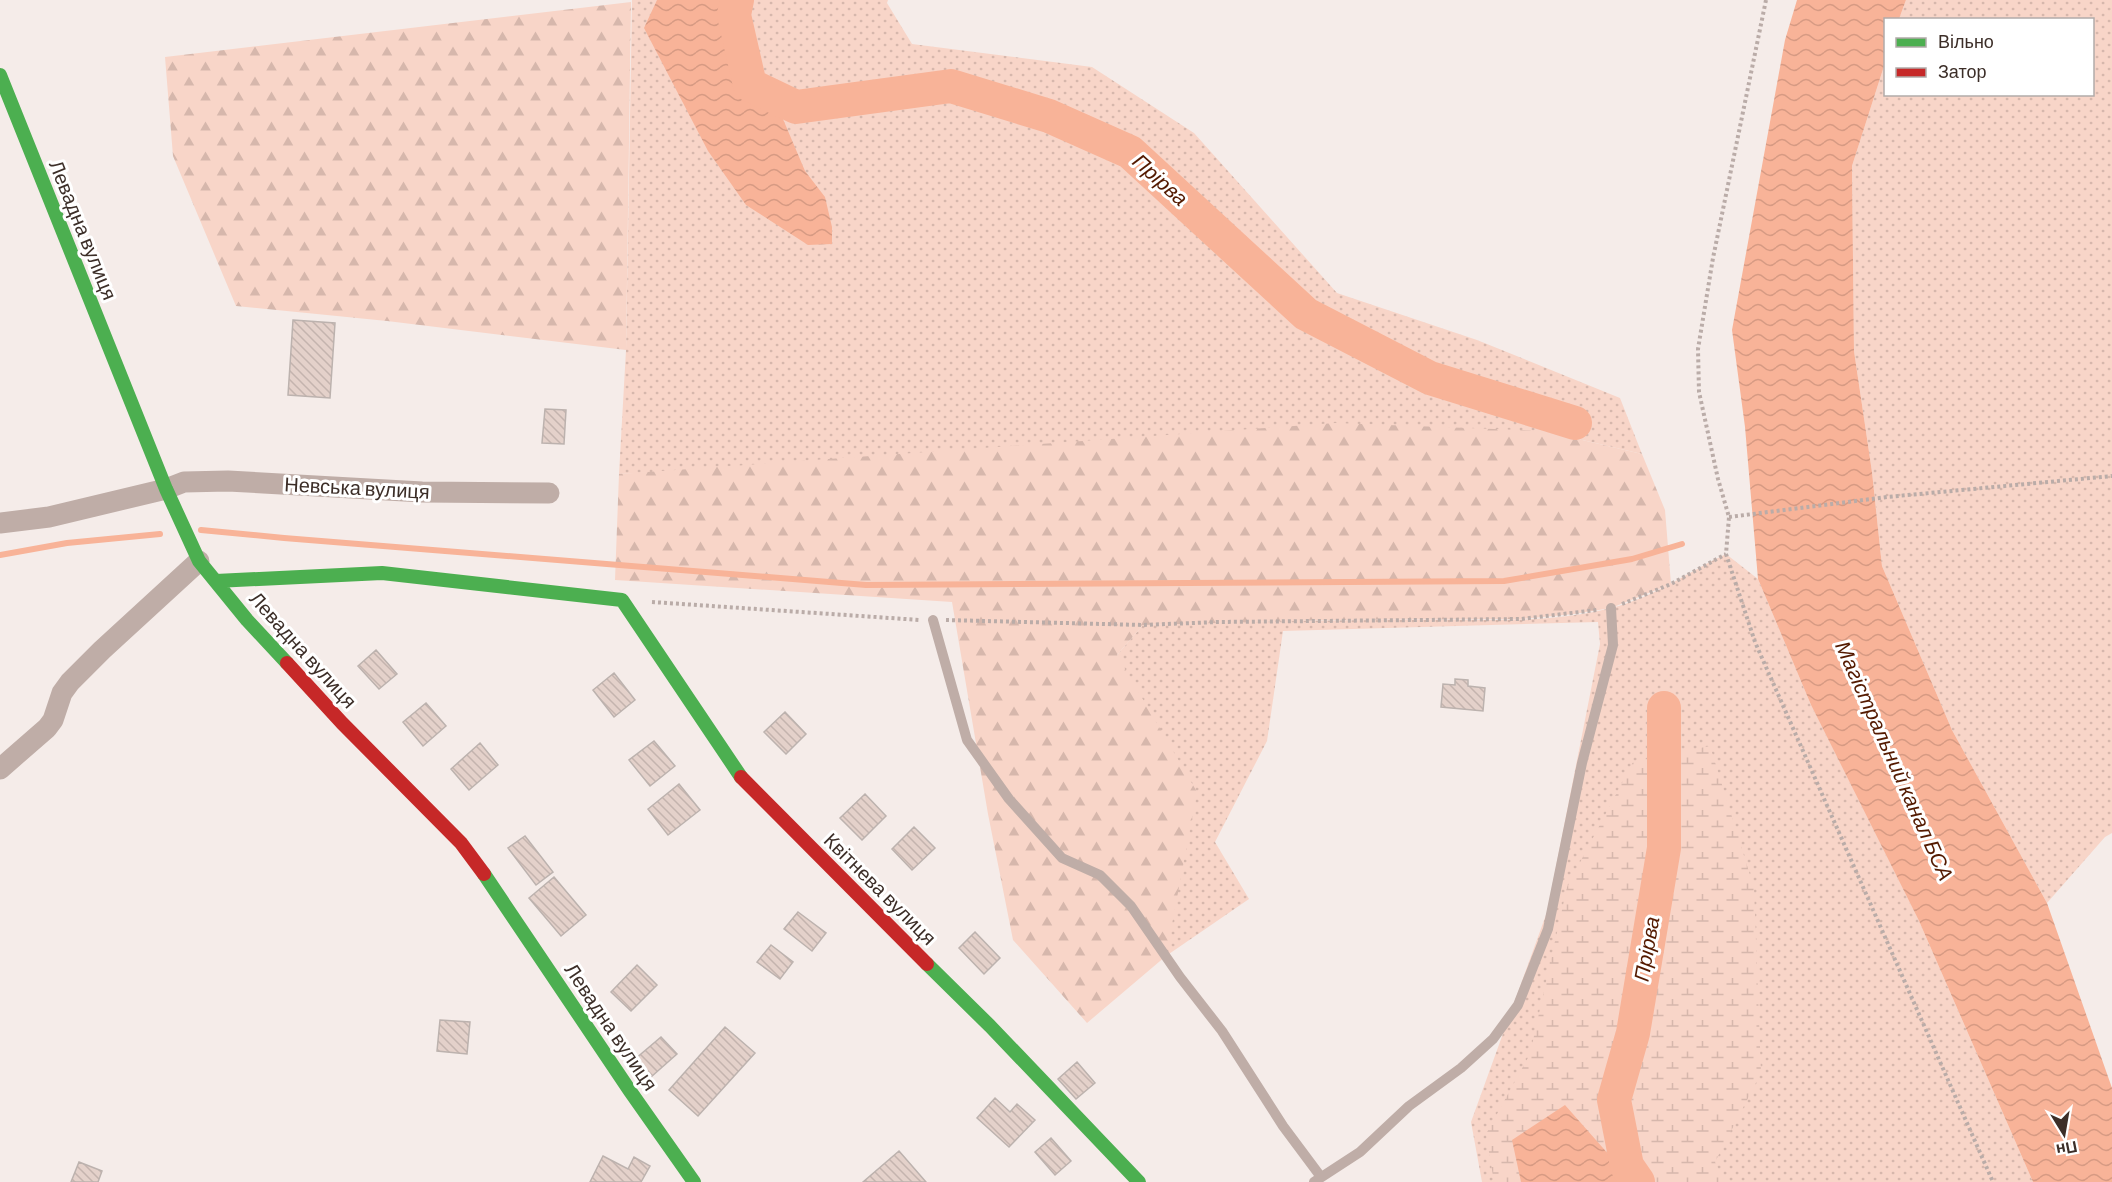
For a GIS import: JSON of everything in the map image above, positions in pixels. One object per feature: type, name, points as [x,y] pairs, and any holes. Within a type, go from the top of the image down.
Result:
[{"type":"street","name":"Левадна вулиця","points":[[0,75],[166,489],[199,561],[247,620],[342,723],[461,843],[507,906],[630,1091],[694,1182]]},
{"type":"street","name":"Невська вулиця","points":[[0,523],[49,518],[166,489],[184,482],[228,481],[422,492],[549,493]]},
{"type":"street","points":[[0,769],[47,728],[53,720],[62,693],[70,682],[199,561]]},
{"type":"street","points":[[216,582],[382,573],[621,600]]},
{"type":"street","name":"Квітнева вулиця","points":[[621,600],[741,777],[990,1026],[1139,1182]]},
{"type":"lane","points":[[933,620],[967,740],[1010,799],[1062,858],[1100,875],[1131,906],[1180,977],[1222,1031],[1318,1180],[1360,1152],[1409,1106],[1461,1068],[1493,1039],[1518,1005],[1548,930],[1582,763],[1612,645],[1611,608]]},
{"type":"path","points":[[1766,0],[1713,258],[1698,349],[1699,392],[1718,479],[1729,516],[1726,554],[1755,642],[1993,1182]]},
{"type":"path","points":[[1729,516],[1887,497],[2112,476]]},
{"type":"path","points":[[621,600],[933,620],[1143,625],[1216,622],[1521,619],[1611,608],[1671,584],[1726,554]]},
{"type":"green space","points":[[632,0],[888,0],[887,3],[912,44],[1092,67],[1194,133],[1337,293],[1477,340],[1620,398],[1642,454],[1544,431],[619,474],[626,350]]},
{"type":"green space","points":[[1906,0],[2112,0],[2112,833],[2105,837],[2047,903],[1952,730],[1882,566],[1872,472],[1854,351],[1852,166],[1884,66],[1884,96],[2094,96],[2094,18],[1899,18]]},
{"type":"green space","points":[[631,2],[626,350],[387,321],[236,306],[173,156],[165,57]]},
{"type":"green space","points":[[1335,423],[1544,431],[1642,454],[1665,510],[1671,584],[1611,608],[1521,619],[1333,620],[1143,625],[1117,655],[1197,792],[1166,956],[1087,1023],[1013,940],[988,814],[952,602],[615,580],[619,474]]},
{"type":"green space","points":[[1726,554],[1758,579],[1811,705],[1919,921],[2033,1182],[1482,1182],[1471,1122],[1547,912],[1600,644],[1598,622],[1283,631],[1267,741],[1215,842],[1249,899],[1166,956],[1117,655],[1143,625],[1282,621],[1540,619],[1588,613],[1626,604]]},
{"type":"green space","points":[[1710,746],[1754,888],[1761,1073],[1715,1162],[1724,1182],[1494,1182],[1486,1134],[1530,1054],[1567,887],[1633,762]]},
{"type":"water","points":[[657,0],[730,0],[733,42],[766,79],[805,171],[825,197],[832,227],[832,244],[808,245],[746,205],[708,151],[644,28]]},
{"type":"water","name":"Магістральний канал БСА","points":[[1797,0],[1906,0],[1899,18],[1884,18],[1884,66],[1852,166],[1854,351],[1872,472],[1882,566],[1952,730],[2047,903],[2112,1088],[2112,1182],[2033,1182],[1919,921],[1811,705],[1758,579],[1745,427],[1732,330],[1785,40]]},
{"type":"water","points":[[1565,1105],[1633,1182],[1521,1182],[1512,1140]]},
{"type":"building","points":[[293,320],[335,323],[330,398],[288,395]]},
{"type":"building","points":[[545,409],[566,410],[564,444],[542,443]]},
{"type":"building","points":[[376,650],[397,674],[379,689],[358,666]]},
{"type":"building","points":[[614,673],[635,700],[614,717],[593,690]]},
{"type":"building","points":[[1455,679],[1468,680],[1468,686],[1485,688],[1483,711],[1441,707],[1443,684],[1455,685]]},
{"type":"building","points":[[426,703],[446,726],[423,746],[403,722]]},
{"type":"building","points":[[785,712],[806,734],[786,754],[764,732]]},
{"type":"building","points":[[654,741],[675,766],[650,786],[629,760]]},
{"type":"building","points":[[480,743],[498,765],[469,790],[451,769]]},
{"type":"building","points":[[679,784],[700,810],[668,835],[648,809]]},
{"type":"building","points":[[865,794],[886,816],[862,840],[840,818]]},
{"type":"building","points":[[914,827],[935,848],[912,870],[892,849]]},
{"type":"building","points":[[525,836],[553,872],[536,885],[508,848]]},
{"type":"building","points":[[554,877],[586,915],[561,936],[529,898]]},
{"type":"building","points":[[798,912],[826,933],[812,951],[784,929]]},
{"type":"building","points":[[975,932],[1000,958],[984,974],[959,948]]},
{"type":"building","points":[[771,945],[793,962],[780,979],[757,962]]},
{"type":"building","points":[[637,965],[657,985],[631,1011],[611,992]]},
{"type":"building","points":[[440,1020],[470,1022],[467,1054],[437,1051]]},
{"type":"building","points":[[725,1027],[755,1053],[698,1116],[669,1090]]},
{"type":"building","points":[[661,1037],[677,1054],[651,1077],[635,1059]]},
{"type":"building","points":[[1077,1062],[1095,1083],[1076,1099],[1058,1079]]},
{"type":"building","points":[[995,1098],[1010,1112],[1017,1104],[1035,1120],[1009,1147],[977,1118]]},
{"type":"building","points":[[1051,1138],[1071,1161],[1055,1175],[1035,1152]]},
{"type":"building","points":[[899,1151],[926,1182],[863,1182]]},
{"type":"building","points":[[603,1156],[628,1169],[634,1157],[650,1166],[641,1182],[590,1182]]},
{"type":"building","points":[[79,1162],[102,1171],[98,1182],[71,1182]]},
{"type":"waterway","name":"Прірва","points":[[737,0],[734,15],[750,85],[796,107],[951,86],[1049,116],[1130,152],[1306,314],[1430,378],[1575,423]]},
{"type":"waterway","points":[[201,530],[866,585],[1504,581],[1632,559],[1682,544]]},
{"type":"waterway","points":[[0,555],[67,543],[160,534]]},
{"type":"waterway","name":"Прірва","points":[[1638,1182],[1627,1166],[1614,1100],[1633,1033],[1664,848],[1664,708]]},
{"type":"traffic: fast","points":[[0,75],[166,489],[199,561],[247,620],[287,663]]},
{"type":"traffic: fast","points":[[216,581],[382,573],[622,600],[741,777]]},
{"type":"traffic: fast","points":[[484,874],[694,1182]]},
{"type":"traffic: fast","points":[[927,964],[990,1026],[1139,1182]]},
{"type":"traffic: jam","points":[[287,663],[342,723],[461,843],[484,874]]},
{"type":"traffic: jam","points":[[741,777],[927,964]]}]
